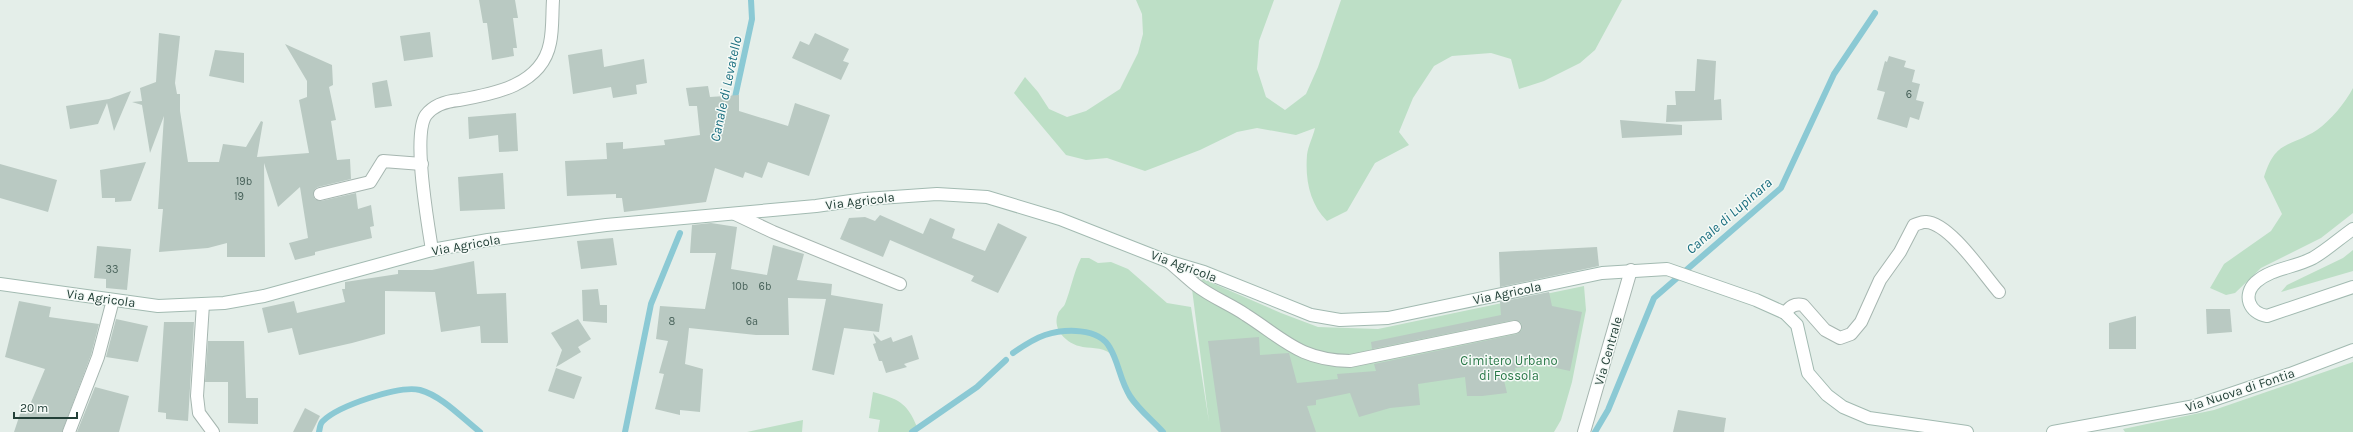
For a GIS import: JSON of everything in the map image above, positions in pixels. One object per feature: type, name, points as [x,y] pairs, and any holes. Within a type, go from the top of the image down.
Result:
[{"type":"street","points":[[432,250],[420,138],[426,115],[436,106],[448,101],[492,94],[515,86],[529,76],[544,59],[550,43],[552,0]]},
{"type":"street","points":[[320,194],[370,182],[383,161],[422,164]]},
{"type":"street","name":"Via Agricola","points":[[0,284],[158,306],[224,303],[264,296],[432,250],[488,240],[606,225],[937,194],[987,197],[1060,219],[1167,261],[1204,272],[1311,315],[1340,320],[1388,318],[1602,273],[1631,270]]},
{"type":"street","name":"Via Agricola","points":[[735,214],[780,235],[900,284]]},
{"type":"street","points":[[1785,313],[1791,306],[1798,304],[1803,305],[1825,330],[1840,338],[1851,334],[1861,322],[1880,280],[1900,252],[1914,225],[1926,221],[1937,225],[1952,237],[1998,292]]},
{"type":"street","points":[[2353,229],[2312,258],[2271,273],[2255,283],[2249,292],[2249,301],[2251,309],[2259,315],[2267,316],[2353,287]]},
{"type":"street","points":[[1167,261],[1196,286],[1246,315],[1290,346],[1310,356],[1327,360],[1350,361],[1515,327]]},
{"type":"street","points":[[1631,270],[1667,269],[1756,300],[1785,313],[1797,325],[1808,374],[1827,395],[1843,407],[1869,418],[1967,432]]},
{"type":"street","name":"Via Centrale","points":[[1584,432],[1631,270]]},
{"type":"street","points":[[69,432],[98,357],[113,300]]},
{"type":"street","points":[[202,304],[197,396],[199,413],[213,432]]},
{"type":"street","name":"Via Nuova di Fontia","points":[[2053,432],[2195,406],[2290,374],[2353,350]]},
{"type":"green space","points":[[1136,0],[1274,0],[1259,41],[1257,69],[1266,97],[1285,110],[1306,94],[1318,67],[1341,0],[1622,0],[1595,50],[1580,63],[1544,81],[1519,89],[1511,59],[1491,53],[1452,56],[1434,66],[1413,98],[1399,132],[1409,145],[1375,163],[1347,211],[1327,221],[1316,207],[1308,182],[1307,155],[1315,128],[1296,135],[1257,128],[1237,132],[1200,150],[1145,171],[1107,158],[1086,160],[1066,155],[1014,93],[1025,77],[1038,92],[1049,109],[1067,117],[1086,111],[1120,89],[1138,53],[1143,34],[1142,14]]},
{"type":"green space","points":[[2353,88],[2353,213],[2321,238],[2261,268],[2235,293],[2226,295],[2210,288],[2224,264],[2271,231],[2282,214],[2264,177],[2273,156],[2284,146],[2307,136],[2322,126],[2337,111]]},
{"type":"green space","points":[[2353,250],[2353,271],[2281,292],[2287,285],[2343,258]]},
{"type":"green space","name":"Cimitero Urbano di Fossola","points":[[1081,258],[1089,258],[1098,263],[1111,262],[1128,269],[1167,303],[1191,307],[1209,422],[1192,289],[1203,279],[1281,313],[1318,327],[1378,329],[1584,286],[1586,310],[1572,382],[1561,420],[1554,432],[1165,432],[1161,426],[1138,410],[1129,401],[1124,390],[1121,368],[1119,363],[1111,354],[1107,351],[1074,344],[1065,338],[1058,329],[1058,314],[1065,304]]},
{"type":"green space","points":[[2353,362],[2353,432],[2125,432],[2123,429],[2214,410]]},
{"type":"green space","points":[[873,392],[901,403],[909,412],[917,427],[914,432],[878,432],[880,420],[869,418]]},
{"type":"green space","points":[[803,420],[802,432],[747,432]]},
{"type":"building","points":[[479,0],[515,0],[518,18],[513,18],[517,48],[513,48],[514,56],[492,60],[487,23],[483,23]]},
{"type":"building","points":[[430,32],[433,57],[404,61],[400,36]]},
{"type":"building","points":[[159,33],[180,36],[175,83],[177,94],[180,94],[180,111],[188,162],[219,162],[223,144],[246,147],[261,121],[263,122],[257,157],[309,153],[299,100],[307,97],[307,81],[285,44],[332,65],[333,85],[329,87],[336,120],[331,121],[337,160],[350,159],[351,179],[318,187],[315,189],[313,195],[315,199],[321,201],[356,193],[358,209],[371,205],[374,226],[370,227],[372,238],[315,252],[315,255],[295,260],[289,243],[308,238],[300,187],[278,207],[264,163],[265,257],[227,257],[227,243],[208,248],[159,252],[163,209],[158,209],[164,116],[150,153],[142,105],[132,102],[142,101],[140,88],[156,82]]},
{"type":"building","points":[[815,33],[849,49],[843,61],[849,63],[841,80],[792,58],[800,41],[809,45]]},
{"type":"building","points":[[602,49],[604,67],[644,59],[647,83],[636,85],[637,94],[613,98],[611,87],[573,94],[568,55]]},
{"type":"building","points":[[215,50],[244,53],[244,83],[209,76]]},
{"type":"building","points":[[1889,56],[1906,61],[1904,67],[1915,70],[1912,82],[1920,84],[1916,100],[1924,102],[1919,120],[1910,117],[1907,128],[1877,119],[1885,92],[1877,90],[1885,61],[1887,62]]},
{"type":"building","points":[[1697,59],[1716,61],[1714,100],[1721,99],[1722,120],[1666,122],[1667,105],[1676,105],[1675,91],[1695,91]]},
{"type":"building","points":[[387,80],[392,106],[375,108],[372,83]]},
{"type":"building","points":[[708,86],[710,97],[739,95],[739,111],[788,126],[795,103],[830,115],[809,176],[768,162],[762,178],[745,172],[743,178],[715,168],[706,202],[624,212],[622,198],[616,198],[616,194],[567,196],[565,161],[607,159],[606,143],[623,142],[623,149],[665,145],[664,140],[700,135],[697,106],[689,106],[686,88]]},
{"type":"building","points":[[131,91],[114,131],[107,103],[98,124],[70,129],[66,106],[109,99]]},
{"type":"building","points":[[516,113],[518,151],[499,152],[498,135],[469,139],[468,117]]},
{"type":"building","points":[[1620,120],[1682,125],[1682,135],[1622,138]]},
{"type":"building","points":[[146,162],[131,201],[115,202],[115,198],[102,198],[100,170]]},
{"type":"building","points":[[0,164],[57,180],[48,212],[0,198]]},
{"type":"building","points":[[503,173],[505,209],[460,211],[458,177]]},
{"type":"building","points":[[880,215],[923,234],[930,218],[955,229],[952,238],[985,251],[998,223],[1027,237],[998,293],[971,281],[974,276],[890,240],[883,257],[840,239],[849,218],[865,217],[875,221]]},
{"type":"building","points":[[711,223],[737,227],[731,269],[767,275],[773,245],[804,254],[797,280],[832,284],[831,295],[883,304],[879,332],[844,328],[834,375],[812,370],[826,299],[788,298],[789,335],[756,335],[689,328],[685,364],[703,369],[700,412],[680,410],[680,415],[655,409],[664,374],[659,373],[668,341],[656,339],[660,306],[705,309],[716,253],[690,253],[692,225]]},
{"type":"building","points":[[613,238],[617,265],[581,269],[577,241]]},
{"type":"building","points":[[97,246],[131,249],[127,290],[106,288],[106,279],[94,278]]},
{"type":"building","points":[[1597,247],[1599,266],[1500,287],[1499,252]]},
{"type":"building","points":[[474,261],[477,294],[506,293],[508,343],[481,343],[480,326],[441,332],[435,292],[385,291],[385,334],[352,343],[299,355],[292,328],[268,333],[262,308],[294,301],[297,313],[345,302],[342,289],[345,289],[345,282],[398,274],[398,270],[432,270]]},
{"type":"building","points":[[598,289],[600,305],[607,305],[607,323],[583,321],[582,290]]},
{"type":"building","points":[[1549,292],[1552,306],[1582,312],[1570,371],[1542,365],[1515,368],[1516,371],[1502,372],[1507,393],[1482,396],[1467,396],[1465,377],[1418,384],[1420,405],[1390,408],[1359,417],[1350,393],[1316,400],[1316,405],[1307,406],[1316,432],[1221,432],[1208,341],[1259,337],[1260,355],[1289,353],[1297,383],[1338,379],[1337,374],[1376,371],[1374,364],[1517,334],[1522,330],[1522,325],[1520,322],[1514,320],[1372,349],[1371,342],[1501,315],[1500,302]]},
{"type":"building","points":[[19,301],[51,307],[49,317],[99,324],[91,355],[62,432],[14,432],[21,411],[26,414],[45,369],[5,357]]},
{"type":"building","points":[[2206,309],[2230,309],[2232,332],[2207,334]]},
{"type":"building","points":[[2136,316],[2136,349],[2109,349],[2109,323]]},
{"type":"building","points":[[116,319],[148,326],[138,362],[106,357]]},
{"type":"building","points":[[578,319],[591,339],[578,347],[581,352],[556,367],[562,350],[551,333]]},
{"type":"building","points":[[164,322],[194,322],[188,421],[166,419],[166,413],[158,412]]},
{"type":"building","points":[[873,333],[881,341],[891,337],[893,342],[912,335],[919,359],[904,364],[907,367],[886,373],[882,361],[879,361],[873,344],[876,343]]},
{"type":"building","points":[[208,341],[244,341],[246,398],[258,398],[258,424],[228,423],[228,382],[205,382]]},
{"type":"building","points":[[556,368],[582,377],[574,399],[548,391]]},
{"type":"building","points":[[95,387],[129,396],[119,432],[77,432]]},
{"type":"building","points":[[305,408],[320,416],[312,432],[293,432]]},
{"type":"building","points":[[1678,410],[1726,418],[1724,432],[1673,432]]},
{"type":"waterway","name":"Canale di Levatello","points":[[734,102],[752,19],[751,0]]},
{"type":"waterway","name":"Canale di Lupinara","points":[[1595,432],[1608,410],[1654,298],[1781,188],[1834,74],[1875,13]]},
{"type":"waterway","name":"Canale di Levatello","points":[[625,432],[651,304],[680,233]]},
{"type":"waterway","points":[[1013,353],[1024,345],[1045,335],[1053,333],[1080,331],[1098,336],[1105,341],[1110,348],[1130,396],[1141,410],[1163,432]]},
{"type":"waterway","points":[[912,432],[977,387],[1006,360]]},
{"type":"waterway","points":[[319,432],[322,422],[342,409],[369,398],[410,389],[420,390],[436,397],[452,408],[480,432]]}]
